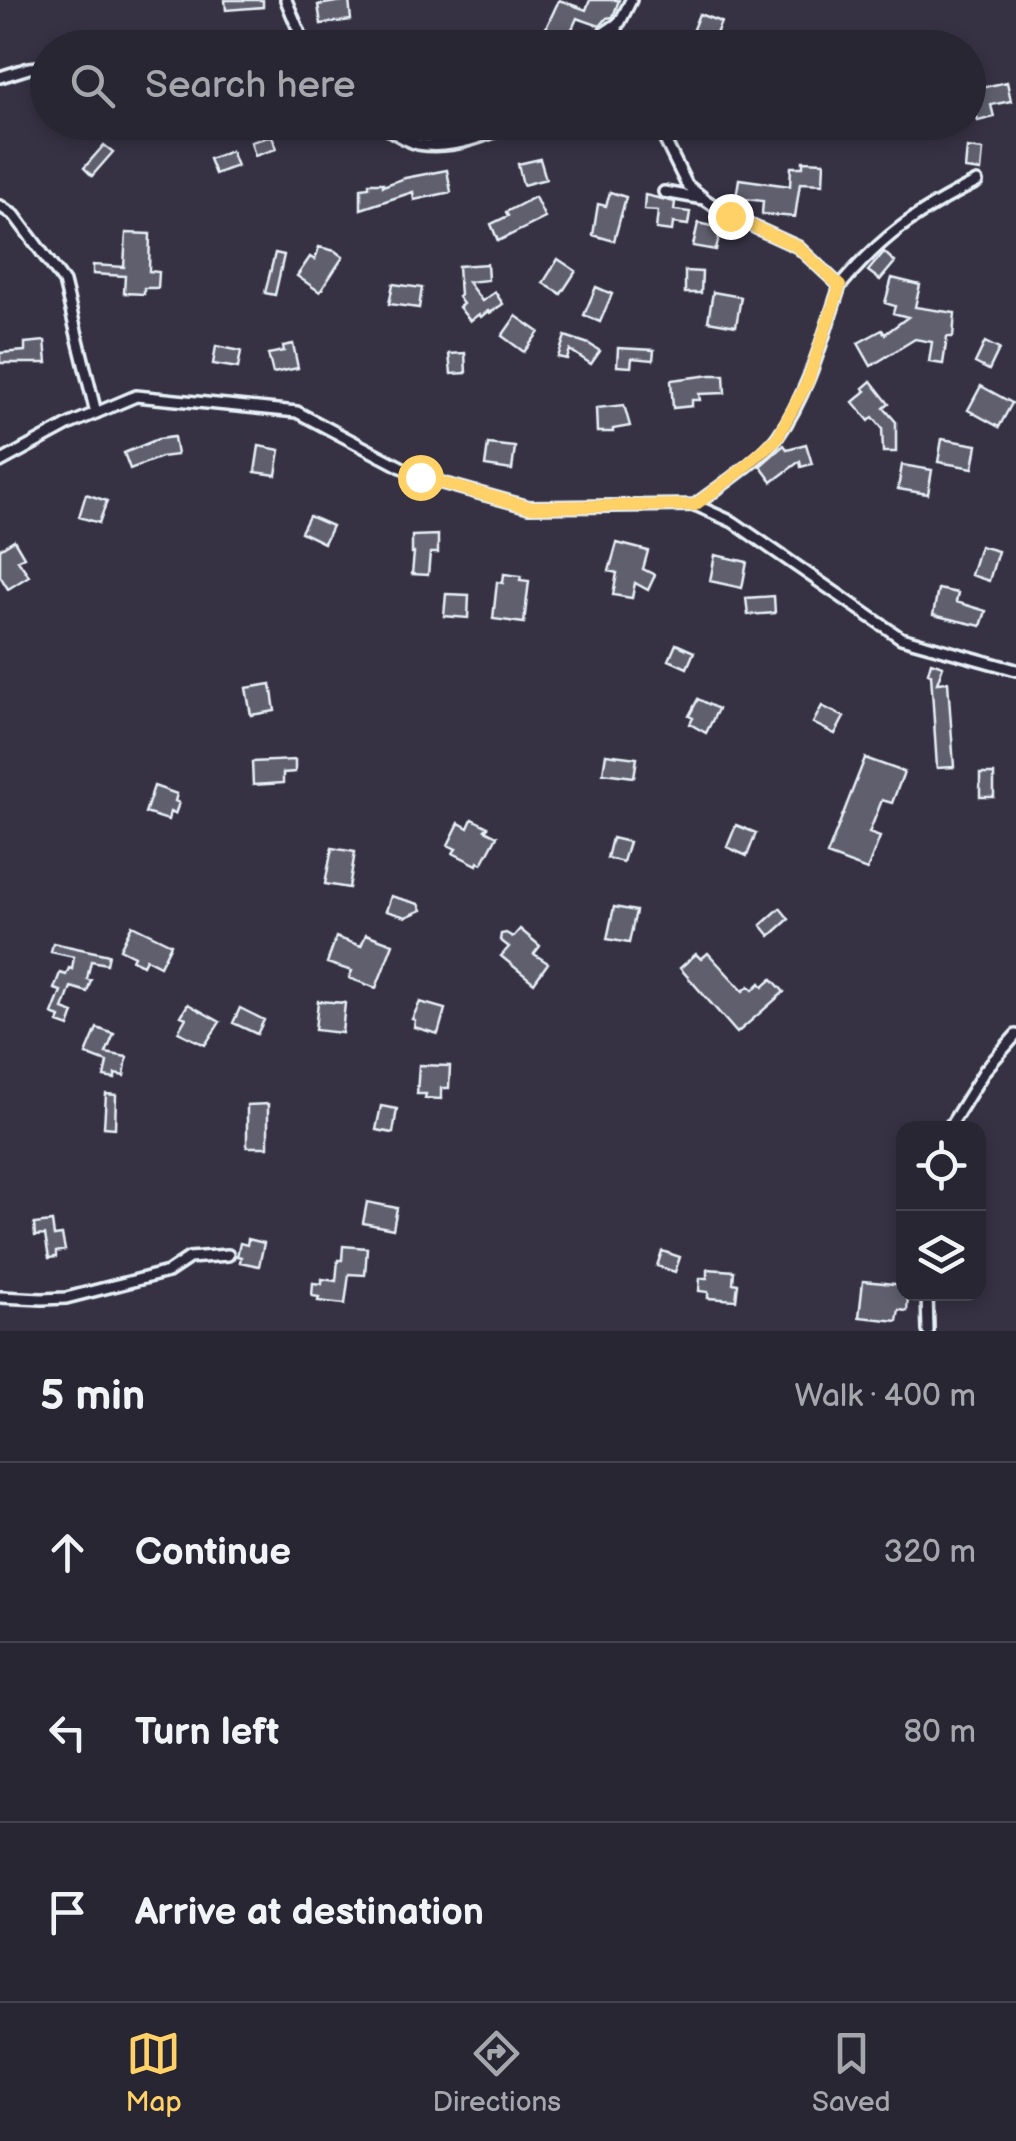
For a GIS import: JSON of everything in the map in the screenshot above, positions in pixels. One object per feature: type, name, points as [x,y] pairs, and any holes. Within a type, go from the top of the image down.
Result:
[{"type":"street","points":[[286,0],[298,30]]},
{"type":"street","points":[[609,30],[620,22],[630,0]]},
{"type":"street","points":[[615,26],[617,30]]},
{"type":"street","points":[[0,78],[30,68]]},
{"type":"street","points":[[408,140],[447,146],[472,140]]},
{"type":"street","points":[[665,140],[687,185],[730,216],[798,247],[840,286]]},
{"type":"street","points":[[695,505],[777,438],[807,383],[840,286],[879,243],[903,224],[976,182]]},
{"type":"street","points":[[664,192],[704,199]]},
{"type":"street","points":[[0,206],[15,216],[64,282],[96,413]]},
{"type":"street","points":[[0,462],[70,424],[136,396],[297,412],[420,477],[529,507],[695,505],[734,522],[902,638],[1016,670]]},
{"type":"street","points":[[954,1121],[985,1070],[1016,1035]]},
{"type":"street","points":[[0,1297],[66,1298],[168,1272],[190,1258],[228,1254]]},
{"type":"street","points":[[927,1301],[928,1331]]},
{"type":"building","points":[[225,0],[263,0],[263,7],[226,10]]},
{"type":"building","points":[[349,0],[351,20],[321,24],[318,5]]},
{"type":"building","points":[[559,0],[586,10],[590,0],[619,0],[613,17],[600,26],[577,18],[572,30],[546,28]]},
{"type":"building","points":[[699,14],[721,22],[718,30],[693,30]]},
{"type":"building","points":[[1007,82],[1011,101],[991,105],[994,117],[986,119],[986,87]]},
{"type":"building","points":[[273,140],[276,149],[255,156],[251,142]]},
{"type":"building","points":[[104,145],[113,152],[92,176],[84,168]]},
{"type":"building","points":[[967,148],[983,150],[981,171],[965,169]]},
{"type":"building","points":[[231,151],[237,166],[215,174],[209,159]]},
{"type":"building","points":[[540,159],[546,179],[523,185],[518,164]]},
{"type":"building","points":[[803,161],[824,162],[823,184],[800,183],[795,217],[762,214],[763,201],[736,198],[739,179],[790,186],[791,167],[803,167]]},
{"type":"building","points":[[447,170],[451,192],[414,200],[413,192],[361,209],[361,188],[369,187],[369,183],[383,186]]},
{"type":"building","points":[[610,192],[626,197],[614,241],[593,235],[598,204],[606,206]]},
{"type":"building","points":[[645,195],[675,202],[674,210],[690,212],[688,225],[673,223],[672,231],[656,229],[658,211],[644,210]]},
{"type":"building","points":[[535,197],[545,218],[498,241],[491,224]]},
{"type":"building","points":[[698,223],[721,228],[716,250],[693,246]]},
{"type":"building","points":[[126,233],[150,234],[149,271],[159,272],[158,288],[144,288],[144,294],[124,293],[125,276],[93,274],[93,265],[124,267]]},
{"type":"building","points":[[319,247],[343,257],[320,292],[297,276],[310,257],[315,260]]},
{"type":"building","points":[[884,252],[895,262],[880,280],[868,271]]},
{"type":"building","points":[[275,253],[284,255],[275,295],[265,293]]},
{"type":"building","points":[[558,259],[576,271],[561,294],[543,283]]},
{"type":"building","points":[[487,264],[488,280],[468,282],[482,301],[495,292],[503,304],[470,321],[459,307],[463,304],[458,297],[458,266]]},
{"type":"building","points":[[685,271],[702,272],[701,293],[685,293]]},
{"type":"building","points":[[892,278],[920,285],[915,307],[955,313],[953,337],[947,337],[943,364],[929,362],[932,342],[915,339],[871,366],[858,343],[882,330],[885,334],[908,317],[893,313],[895,306],[885,303]]},
{"type":"building","points":[[393,284],[422,288],[419,308],[389,304]]},
{"type":"building","points":[[596,287],[612,294],[600,322],[584,315]]},
{"type":"building","points":[[713,292],[741,297],[736,326],[708,321]]},
{"type":"building","points":[[516,316],[539,332],[524,352],[502,336]]},
{"type":"building","points":[[565,336],[600,351],[591,364],[570,350],[567,359],[558,357]]},
{"type":"building","points":[[45,341],[47,363],[0,363],[0,353],[25,351],[25,343]]},
{"type":"building","points":[[985,342],[999,349],[989,370],[975,363]]},
{"type":"building","points":[[293,344],[298,368],[273,373],[268,354],[284,351],[283,346]]},
{"type":"building","points":[[216,346],[241,351],[238,368],[213,364]]},
{"type":"building","points":[[618,348],[654,350],[653,360],[632,358],[631,367],[617,366]]},
{"type":"building","points":[[465,353],[466,373],[451,374],[449,354]]},
{"type":"building","points":[[724,375],[725,393],[699,394],[700,400],[692,400],[692,406],[673,408],[671,380]]},
{"type":"building","points":[[871,381],[889,404],[884,408],[896,422],[896,452],[883,452],[882,428],[873,417],[869,421],[853,402]]},
{"type":"building","points":[[981,386],[1012,403],[999,427],[968,410]]},
{"type":"building","points":[[624,405],[630,426],[597,432],[596,408]]},
{"type":"building","points":[[174,437],[177,455],[130,469],[124,453]]},
{"type":"building","points":[[942,439],[977,445],[973,468],[938,462]]},
{"type":"building","points":[[488,444],[515,447],[512,470],[485,466]]},
{"type":"building","points":[[806,444],[812,464],[801,467],[800,461],[772,482],[760,466],[784,445],[787,449]]},
{"type":"building","points":[[259,446],[280,450],[276,475],[255,472]]},
{"type":"building","points":[[902,465],[932,470],[928,494],[898,489]]},
{"type":"building","points":[[86,494],[107,501],[99,523],[79,517]]},
{"type":"building","points":[[309,516],[332,526],[324,543],[301,532]]},
{"type":"building","points":[[438,535],[438,553],[430,553],[428,575],[412,574],[412,536]]},
{"type":"building","points":[[14,540],[24,557],[18,560],[29,576],[8,589],[0,576],[0,549]]},
{"type":"building","points":[[617,543],[648,551],[643,569],[655,575],[648,590],[635,583],[632,598],[613,595],[617,573],[609,571]]},
{"type":"building","points":[[980,546],[998,551],[989,581],[971,575]]},
{"type":"building","points":[[715,555],[747,562],[742,588],[710,581]]},
{"type":"building","points":[[504,574],[529,581],[524,623],[493,619],[497,582],[503,583]]},
{"type":"building","points":[[938,589],[958,593],[956,602],[986,611],[981,626],[933,615]]},
{"type":"building","points":[[446,594],[469,595],[468,618],[444,616]]},
{"type":"building","points":[[774,596],[775,613],[748,615],[746,598]]},
{"type":"building","points":[[676,644],[694,652],[687,668],[669,660]]},
{"type":"building","points":[[931,662],[943,666],[937,683],[948,682],[954,767],[937,768],[928,673]]},
{"type":"building","points":[[271,684],[275,711],[251,715],[246,688]]},
{"type":"building","points":[[698,699],[718,709],[706,733],[690,724],[693,718],[689,716]]},
{"type":"building","points":[[822,706],[844,717],[835,734],[813,723]]},
{"type":"building","points":[[606,754],[637,758],[634,777],[603,773]]},
{"type":"building","points":[[865,758],[904,772],[892,803],[882,800],[869,833],[880,837],[867,870],[827,855]]},
{"type":"building","points":[[295,760],[295,772],[283,773],[283,783],[253,785],[252,762]]},
{"type":"building","points":[[980,774],[994,774],[994,797],[980,797]]},
{"type":"building","points":[[154,786],[177,794],[175,801],[179,803],[168,820],[145,813]]},
{"type":"building","points":[[472,819],[497,836],[482,864],[477,865],[453,853],[456,849],[448,845],[459,823],[468,828]]},
{"type":"building","points":[[736,825],[756,833],[747,856],[727,847]]},
{"type":"building","points":[[612,838],[629,842],[623,862],[607,858]]},
{"type":"building","points":[[332,848],[355,852],[349,888],[325,884]]},
{"type":"building","points":[[391,896],[419,904],[422,910],[406,917],[386,911]]},
{"type":"building","points":[[614,907],[636,911],[629,943],[607,939]]},
{"type":"building","points":[[780,908],[789,919],[770,936],[761,925]]},
{"type":"building","points":[[132,925],[171,944],[160,966],[146,959],[143,965],[120,949]]},
{"type":"building","points":[[520,929],[540,946],[534,954],[548,963],[534,983],[501,956],[509,947],[500,940],[501,934],[513,937]]},
{"type":"building","points":[[366,934],[393,944],[376,988],[349,978],[352,971],[327,963],[336,937],[361,946]]},
{"type":"building","points":[[53,943],[109,955],[107,964],[91,961],[87,992],[71,987],[63,1009],[74,1013],[69,1027],[58,1023],[60,1017],[52,1014],[61,991],[54,989],[60,973],[66,975],[72,969],[74,957],[51,952]]},
{"type":"building","points":[[708,953],[743,991],[749,986],[753,990],[760,983],[763,987],[772,979],[784,992],[737,1033],[680,968],[696,954],[701,959]]},
{"type":"building","points":[[318,1001],[345,1003],[342,1033],[315,1030]]},
{"type":"building","points":[[420,1002],[445,1009],[438,1034],[414,1027],[412,1019]]},
{"type":"building","points":[[188,1004],[220,1022],[205,1045],[178,1032]]},
{"type":"building","points":[[240,1008],[264,1020],[257,1034],[233,1023]]},
{"type":"building","points":[[97,1028],[114,1034],[106,1053],[127,1057],[124,1076],[104,1077],[107,1062],[86,1054]]},
{"type":"building","points":[[419,1065],[450,1066],[449,1088],[441,1088],[441,1099],[417,1094]]},
{"type":"building","points":[[106,1094],[116,1095],[115,1128],[104,1127]]},
{"type":"building","points":[[268,1104],[268,1147],[247,1147],[247,1105]]},
{"type":"building","points":[[381,1106],[397,1109],[393,1133],[376,1130]]},
{"type":"building","points":[[367,1202],[397,1208],[393,1229],[363,1223]]},
{"type":"building","points":[[52,1222],[54,1236],[62,1235],[65,1250],[49,1258],[45,1235],[35,1236],[34,1224]]},
{"type":"building","points":[[248,1239],[264,1243],[259,1266],[240,1262],[241,1257],[237,1256],[240,1243],[247,1245]]},
{"type":"building","points":[[343,1246],[367,1248],[365,1275],[349,1274],[345,1304],[318,1301],[319,1297],[312,1296],[313,1283],[322,1284],[322,1279],[336,1281]]},
{"type":"building","points":[[662,1251],[680,1257],[675,1272],[657,1266]]},
{"type":"building","points":[[707,1269],[734,1271],[733,1283],[738,1284],[736,1300],[708,1298],[708,1292],[699,1291],[700,1278],[707,1278]]},
{"type":"building","points":[[863,1281],[896,1284],[896,1301],[908,1301],[907,1311],[899,1310],[897,1321],[859,1317]]},
{"type":"route","points":[[420,477],[529,507],[695,505],[739,472],[777,438],[807,383],[840,286],[798,247],[730,216]]}]
